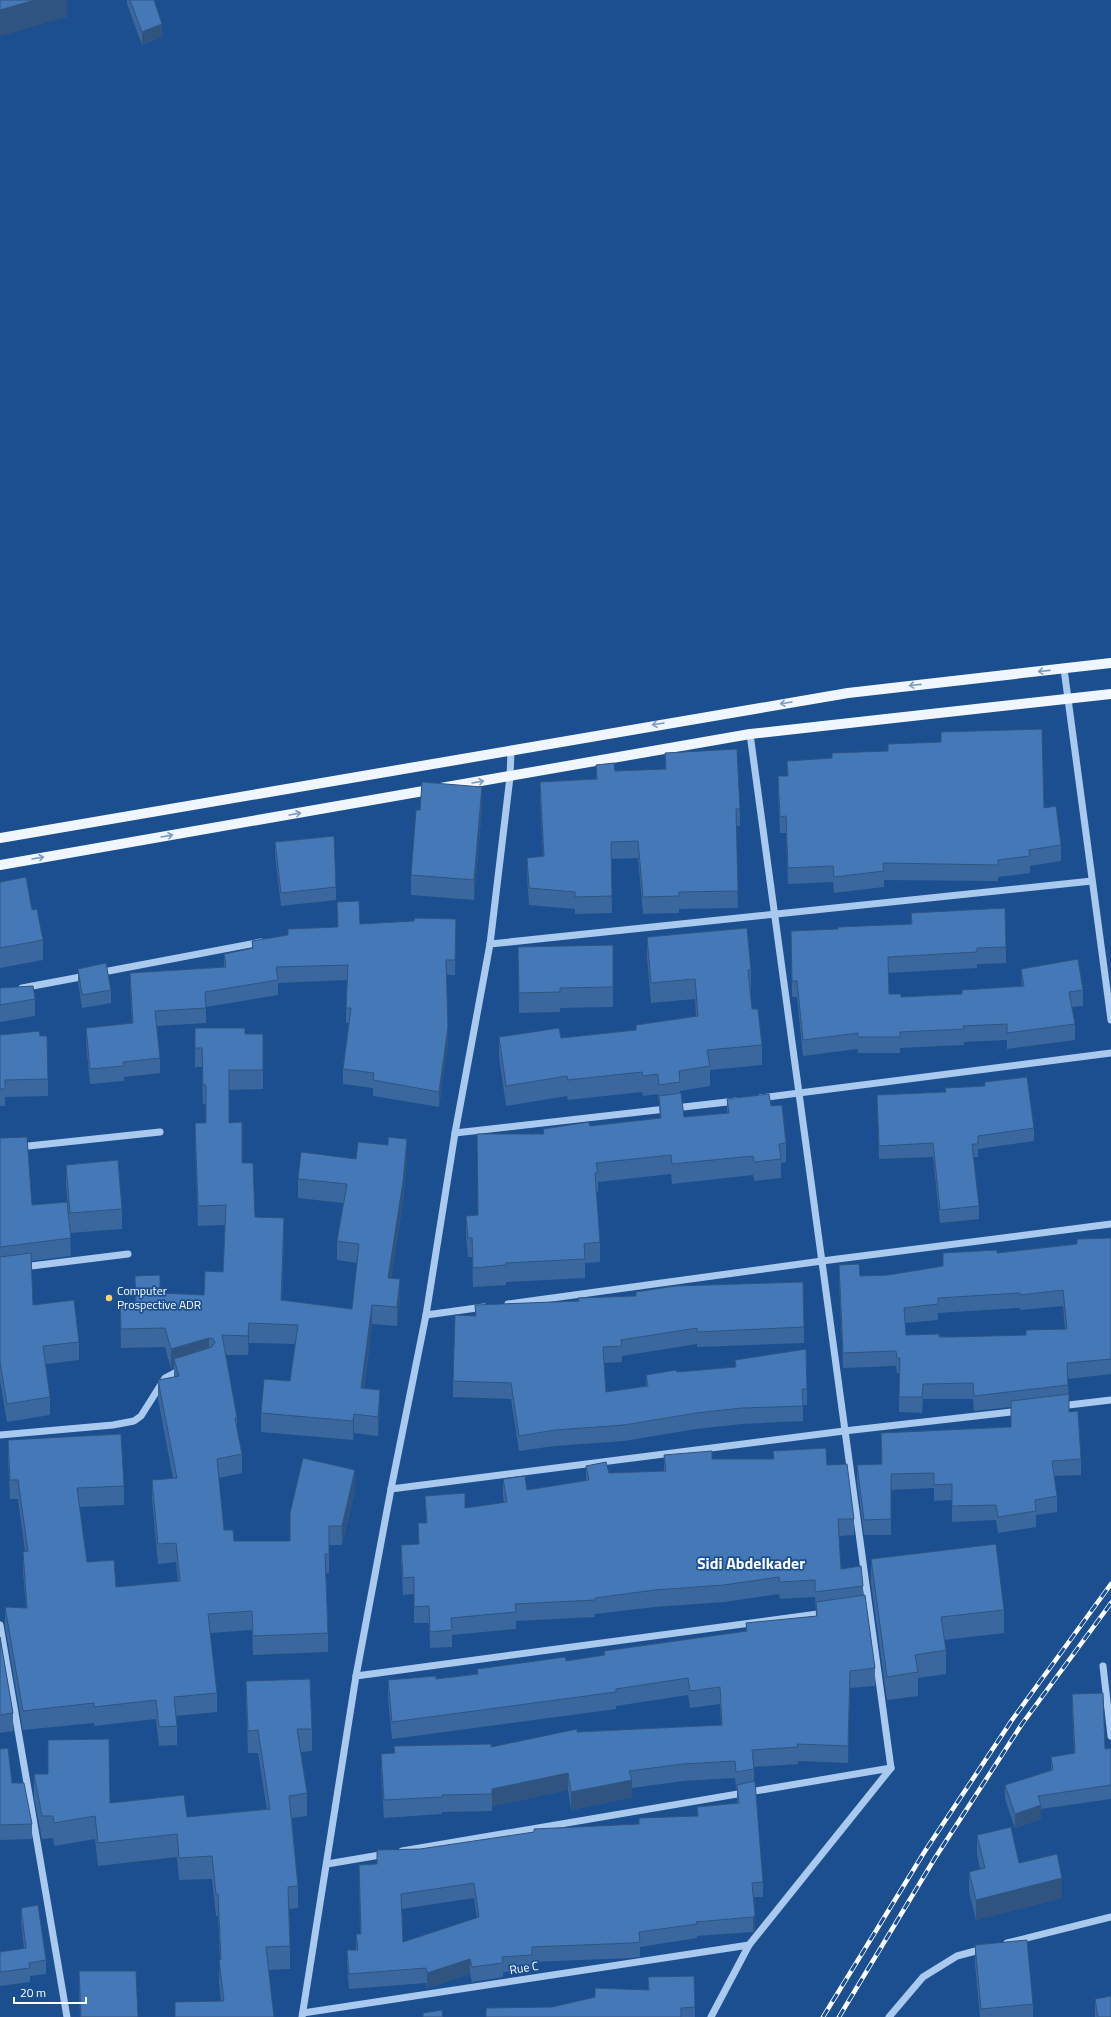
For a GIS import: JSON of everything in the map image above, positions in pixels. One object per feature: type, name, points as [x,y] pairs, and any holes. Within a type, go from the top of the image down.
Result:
[{"type":"main road","points":[[0,838],[848,693],[1111,663]]},
{"type":"main road","points":[[0,865],[750,734],[1111,694]]},
{"type":"street","points":[[1064,669],[1111,1020]]},
{"type":"street","points":[[711,2017],[749,1945],[891,1768],[750,734]]},
{"type":"street","points":[[303,2015],[356,1676],[391,1489],[426,1316],[454,1133],[490,944],[510,777],[511,751]]},
{"type":"street","points":[[490,944],[774,916],[1092,881]]},
{"type":"street","points":[[15,989],[268,940]]},
{"type":"street","points":[[752,1099],[1111,1053]]},
{"type":"street","points":[[454,1133],[744,1100]]},
{"type":"street","points":[[0,1150],[160,1132]]},
{"type":"street","points":[[498,1306],[822,1261],[1111,1224]]},
{"type":"street","points":[[15,1268],[128,1254]]},
{"type":"street","points":[[426,1316],[490,1307]]},
{"type":"street","points":[[0,1435],[113,1425],[134,1421],[141,1416],[165,1378],[177,1371],[191,1367]]},
{"type":"street","points":[[1048,1408],[1111,1400]]},
{"type":"street","points":[[391,1489],[844,1431],[1025,1410]]},
{"type":"street","points":[[861,1608],[869,1607]]},
{"type":"street","points":[[356,1676],[830,1613]]},
{"type":"street","points":[[0,1625],[67,2017]]},
{"type":"street","points":[[1103,1666],[1111,1736]]},
{"type":"street","points":[[327,1864],[891,1768]]},
{"type":"street","points":[[996,1946],[1111,1916]]},
{"type":"street","name":"Rue C","points":[[303,2015],[749,1945]]},
{"type":"street","points":[[889,2017],[923,1977],[957,1956],[988,1948]]},
{"type":"building","points":[[0,0],[35,0],[0,10]]},
{"type":"building","points":[[130,0],[154,0],[162,24],[142,32]]},
{"type":"building","points":[[1042,729],[1044,808],[1056,806],[1061,845],[1029,850],[1030,856],[998,860],[998,865],[883,863],[884,871],[834,877],[833,866],[788,868],[786,816],[780,817],[778,776],[788,776],[787,761],[832,758],[832,753],[888,751],[888,744],[941,742],[941,732]]},
{"type":"building","points":[[737,749],[740,809],[736,809],[738,891],[679,892],[679,896],[643,897],[638,841],[611,842],[612,896],[575,897],[575,892],[529,888],[527,858],[544,856],[540,782],[597,779],[596,765],[614,763],[615,771],[666,769],[665,753]]},
{"type":"building","points":[[422,782],[482,787],[474,880],[411,875],[416,810],[420,810]]},
{"type":"building","points":[[334,836],[336,887],[281,893],[275,842]]},
{"type":"building","points":[[26,877],[32,910],[37,909],[43,940],[0,948],[0,882]]},
{"type":"building","points":[[359,901],[360,924],[414,921],[415,918],[456,919],[455,960],[446,960],[448,1027],[439,1092],[373,1080],[374,1073],[343,1069],[351,1008],[346,1008],[348,965],[276,967],[278,980],[205,992],[206,1008],[155,1011],[160,1058],[123,1062],[124,1066],[90,1069],[86,1028],[133,1023],[130,973],[226,967],[224,954],[253,948],[252,941],[288,935],[288,929],[338,927],[337,902]]},
{"type":"building","points":[[1005,908],[1006,947],[977,948],[977,952],[888,957],[889,994],[901,994],[901,997],[962,994],[962,990],[1024,986],[1021,969],[1078,959],[1083,990],[1069,992],[1075,1024],[1007,1033],[1007,1024],[963,1026],[964,1029],[900,1032],[900,1037],[858,1037],[858,1033],[803,1040],[797,981],[792,981],[791,931],[838,929],[838,927],[912,924],[911,913]]},
{"type":"building","points":[[747,928],[751,970],[748,970],[752,1009],[758,1009],[762,1045],[707,1050],[710,1066],[679,1071],[680,1082],[659,1085],[658,1074],[643,1076],[642,1072],[568,1080],[567,1076],[506,1086],[499,1037],[559,1028],[561,1038],[636,1030],[636,1025],[698,1016],[695,979],[651,983],[647,937]]},
{"type":"building","points":[[613,945],[613,987],[560,988],[560,992],[519,993],[518,947]]},
{"type":"building","points":[[106,963],[111,990],[82,995],[78,969]]},
{"type":"building","points":[[33,986],[35,999],[0,1005],[0,988]]},
{"type":"building","points":[[195,1028],[245,1028],[245,1034],[263,1034],[263,1070],[229,1070],[229,1123],[242,1122],[242,1163],[253,1163],[255,1217],[284,1218],[281,1300],[352,1309],[359,1244],[337,1241],[347,1184],[298,1179],[301,1152],[356,1159],[358,1142],[388,1145],[388,1137],[407,1139],[403,1182],[388,1278],[400,1279],[397,1307],[372,1305],[361,1388],[380,1390],[378,1417],[354,1414],[353,1421],[261,1413],[264,1379],[290,1381],[298,1325],[249,1323],[248,1336],[222,1335],[237,1417],[235,1418],[242,1454],[217,1459],[224,1530],[233,1530],[234,1541],[290,1541],[290,1513],[303,1458],[355,1470],[342,1526],[329,1526],[329,1554],[325,1554],[328,1633],[253,1636],[252,1611],[208,1614],[217,1693],[174,1697],[177,1726],[159,1727],[156,1700],[94,1707],[94,1703],[23,1711],[5,1607],[27,1608],[23,1552],[28,1551],[18,1480],[10,1480],[8,1440],[121,1434],[124,1486],[77,1488],[87,1562],[114,1560],[116,1587],[180,1581],[176,1543],[158,1544],[152,1480],[177,1478],[158,1380],[179,1376],[174,1359],[212,1347],[215,1342],[213,1339],[209,1338],[171,1349],[165,1328],[121,1329],[120,1305],[136,1304],[135,1276],[160,1275],[160,1293],[204,1295],[205,1271],[223,1272],[226,1205],[198,1206],[195,1123],[206,1123],[206,1085],[203,1085],[202,1048],[195,1048]]},
{"type":"building","points":[[39,1031],[40,1036],[47,1036],[48,1079],[5,1080],[5,1089],[0,1089],[0,1035]]},
{"type":"building","points":[[1027,1077],[1034,1128],[978,1136],[978,1144],[972,1144],[979,1206],[940,1210],[933,1143],[879,1146],[877,1095],[946,1092],[945,1088],[985,1086],[985,1082]]},
{"type":"building","points":[[681,1093],[684,1117],[729,1113],[727,1099],[769,1094],[771,1106],[782,1105],[786,1143],[779,1144],[781,1159],[754,1162],[753,1156],[672,1164],[671,1155],[596,1163],[598,1172],[595,1173],[600,1242],[584,1244],[585,1259],[506,1263],[506,1265],[473,1268],[472,1238],[468,1238],[466,1216],[478,1215],[477,1134],[544,1134],[543,1129],[589,1122],[590,1126],[661,1118],[659,1096]]},
{"type":"building","points":[[27,1137],[32,1205],[67,1202],[71,1238],[0,1247],[0,1138]]},
{"type":"building","points":[[118,1160],[122,1209],[70,1213],[66,1165]]},
{"type":"building","points":[[1111,1238],[1111,1359],[1067,1363],[1068,1385],[974,1396],[973,1383],[923,1384],[922,1397],[899,1397],[900,1358],[897,1358],[896,1351],[843,1353],[839,1265],[859,1264],[860,1276],[888,1275],[943,1266],[943,1253],[997,1250],[997,1253],[1077,1244],[1077,1239]],"holes":[[[1063,1290],[1067,1329],[1026,1330],[1026,1335],[953,1337],[939,1337],[939,1334],[906,1335],[904,1308],[938,1304],[938,1298],[1020,1293],[1020,1295]]]},
{"type":"building","points":[[31,1253],[33,1305],[74,1300],[79,1342],[43,1346],[50,1397],[7,1404],[0,1362],[0,1257]]},
{"type":"building","points":[[803,1282],[804,1327],[697,1332],[697,1328],[621,1340],[622,1346],[603,1347],[606,1392],[648,1386],[646,1375],[676,1370],[677,1372],[736,1367],[735,1360],[806,1349],[807,1389],[802,1389],[803,1406],[742,1408],[696,1413],[624,1425],[555,1430],[519,1436],[511,1383],[453,1381],[455,1315],[476,1316],[475,1305],[579,1301],[578,1298],[636,1296],[636,1292],[675,1286]]},
{"type":"building","points":[[1069,1394],[1069,1412],[1078,1411],[1081,1459],[1052,1461],[1057,1496],[1035,1500],[1036,1511],[998,1517],[996,1505],[952,1506],[952,1484],[934,1485],[934,1473],[891,1474],[891,1519],[864,1520],[857,1465],[882,1464],[881,1433],[1011,1427],[1011,1401]]},
{"type":"building","points":[[826,1448],[827,1465],[847,1464],[854,1519],[838,1519],[841,1569],[861,1566],[863,1586],[815,1592],[815,1580],[780,1582],[779,1577],[724,1585],[655,1590],[595,1598],[595,1600],[515,1604],[516,1612],[451,1618],[452,1630],[430,1632],[429,1606],[414,1607],[414,1577],[403,1578],[401,1545],[419,1544],[418,1523],[427,1523],[425,1496],[465,1493],[465,1508],[507,1502],[503,1479],[525,1476],[527,1490],[589,1480],[586,1466],[606,1462],[609,1473],[666,1471],[664,1455],[712,1451],[712,1459],[774,1459],[773,1451]]},
{"type":"building","points":[[996,1544],[1004,1610],[941,1617],[946,1650],[915,1655],[918,1672],[887,1677],[871,1559]]},
{"type":"building","points":[[865,1595],[875,1668],[850,1671],[848,1746],[797,1744],[798,1747],[752,1750],[754,1769],[736,1772],[735,1761],[683,1764],[629,1771],[632,1780],[571,1792],[568,1773],[492,1789],[492,1794],[442,1795],[442,1797],[384,1800],[381,1754],[395,1753],[394,1746],[491,1744],[491,1747],[577,1729],[577,1732],[722,1725],[720,1687],[690,1691],[688,1678],[616,1689],[616,1692],[392,1722],[388,1680],[436,1676],[436,1679],[478,1674],[477,1669],[565,1657],[566,1661],[605,1655],[604,1651],[747,1631],[746,1623],[817,1616],[816,1602]]},
{"type":"building","points":[[0,1637],[13,1713],[0,1715]]},
{"type":"building","points":[[310,1679],[312,1729],[297,1729],[307,1793],[289,1796],[298,1886],[288,1887],[290,1946],[266,1947],[274,2017],[175,2017],[175,2002],[224,2001],[219,1960],[221,1960],[218,1894],[216,1894],[212,1856],[179,1858],[177,1834],[98,1843],[95,1816],[54,1823],[53,1816],[42,1816],[34,1774],[48,1774],[48,1740],[109,1739],[110,1803],[184,1795],[187,1817],[270,1809],[258,1730],[248,1731],[246,1681]]},
{"type":"building","points":[[1103,1693],[1105,1749],[1111,1748],[1111,1785],[1038,1796],[1041,1805],[1015,1814],[1005,1785],[1053,1770],[1051,1757],[1075,1753],[1072,1694]]},
{"type":"building","points":[[8,1748],[12,1783],[24,1783],[32,1824],[0,1825],[0,1749]]},
{"type":"building","points":[[755,1781],[763,1882],[752,1883],[755,1915],[753,1917],[696,1922],[697,1924],[639,1932],[640,1942],[532,1947],[532,1955],[502,1957],[503,1963],[472,1967],[470,1959],[427,1973],[426,1968],[349,1974],[347,1950],[358,1950],[356,1934],[361,1934],[359,1865],[377,1864],[377,1850],[420,1849],[534,1832],[534,1829],[639,1824],[639,1818],[698,1816],[697,1807],[739,1803],[737,1785]],"holes":[[[474,1883],[479,1917],[403,1942],[401,1894]]]},
{"type":"building","points":[[1011,1827],[1019,1863],[1057,1854],[1062,1878],[976,1900],[969,1872],[985,1868],[977,1835]]},
{"type":"building","points":[[38,1905],[46,1960],[29,1963],[30,1968],[0,1972],[0,1952],[26,1948],[21,1908]]},
{"type":"building","points":[[1027,1940],[1033,2004],[981,2009],[975,1945]]},
{"type":"building","points":[[79,1971],[136,1971],[138,2017],[81,2017]]},
{"type":"building","points":[[694,1976],[695,2007],[681,2008],[681,2017],[486,2017],[486,2008],[552,2007],[595,1997],[595,1988],[649,1990],[648,1977]]},
{"type":"building","points":[[1111,1996],[1111,2017],[1098,2017],[1095,1999]]},
{"type":"building","points":[[442,2010],[443,2017],[423,2017],[423,2013]]},
{"type":"railway","points":[[823,2017],[925,1851],[1012,1720],[1111,1584]]},
{"type":"railway","points":[[839,2017],[935,1858],[1022,1724],[1111,1603]]},
{"type":"place","name":"Computer Prospective ADR","points":[[109,1298]]},
{"type":"district","name":"Sidi Abdelkader","points":[[751,1563]]}]
